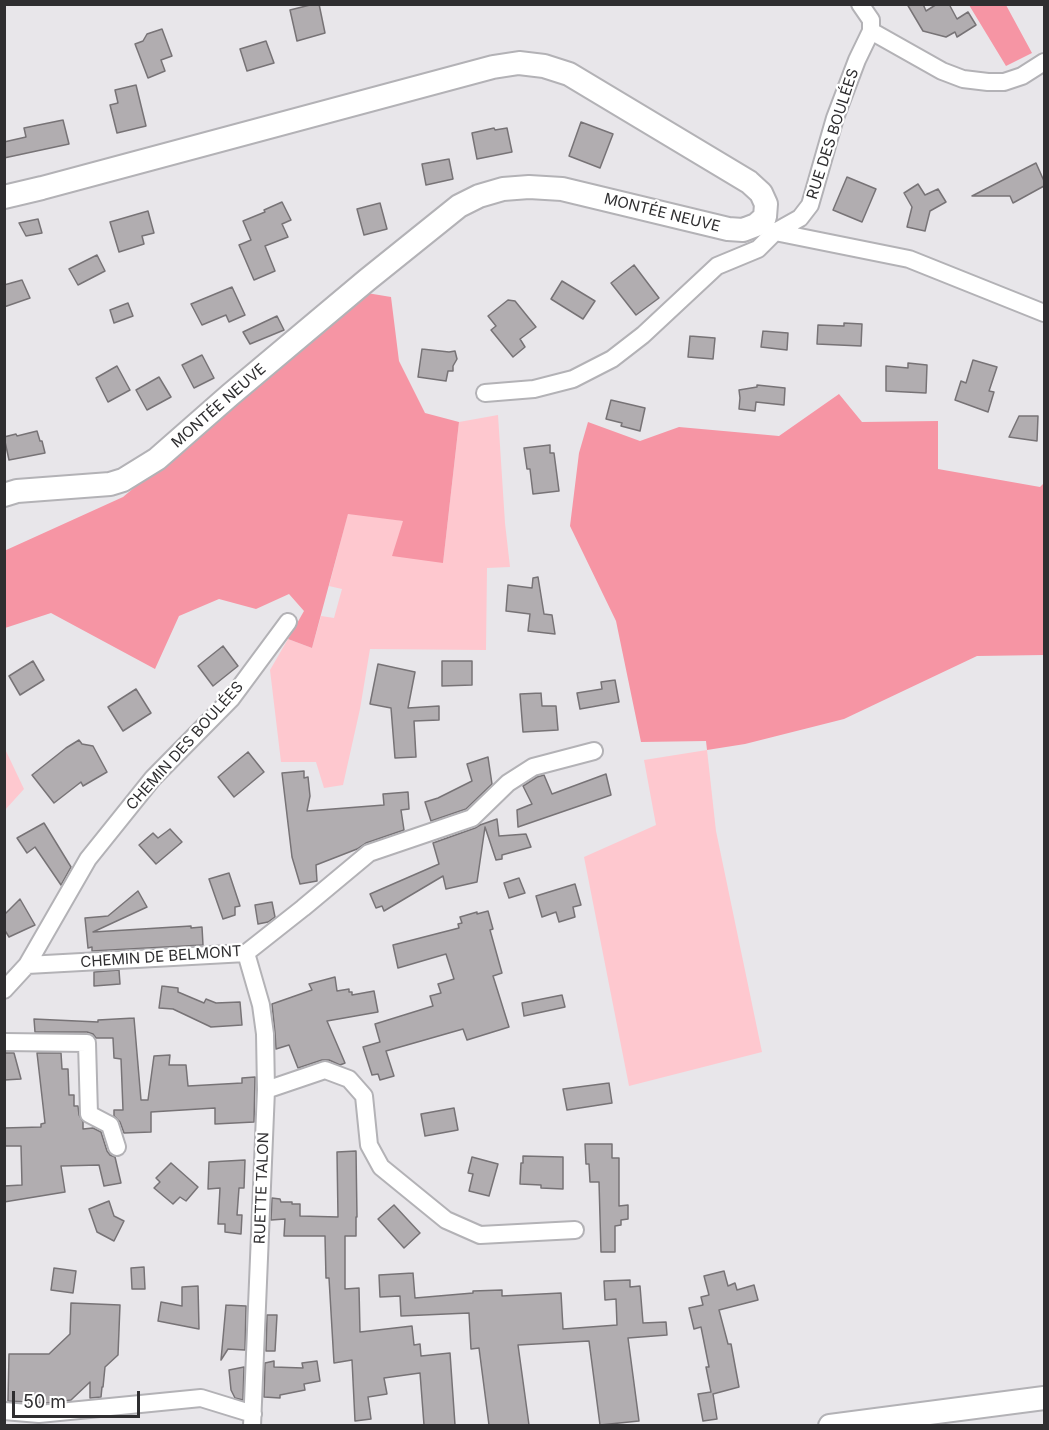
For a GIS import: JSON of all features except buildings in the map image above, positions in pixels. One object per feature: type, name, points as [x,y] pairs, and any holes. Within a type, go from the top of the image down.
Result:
[{"type":"street","points":[[860,4],[871,20],[871,31],[942,71],[963,78],[1004,82],[1022,76],[1044,62]]},
{"type":"street","name":"RUE DES BOULÉES","points":[[765,229],[800,218],[810,205],[835,118],[857,60],[871,31]]},
{"type":"street","points":[[4,196],[42,188],[493,66],[519,63],[544,66],[569,74],[749,182],[761,193],[766,204],[765,229],[758,249],[717,266],[643,335],[612,359],[573,379],[534,389],[484,393]]},
{"type":"street","name":"MONTÉE NEUVE","points":[[4,495],[17,491],[110,484],[123,480],[157,459],[367,280],[459,206],[478,196],[503,189],[529,187],[562,189],[728,229],[765,229]]},
{"type":"street","points":[[765,229],[909,259],[1044,313]]},
{"type":"street","name":"CHEMIN DES BOULÉES","points":[[4,990],[27,965],[88,859],[153,778],[231,699],[288,622]]},
{"type":"street","name":"CHEMIN DE BELMONT","points":[[27,965],[246,953],[369,854],[471,818],[508,783],[533,767],[594,751]]},
{"type":"street","name":"RUETTE TALON","points":[[246,953],[261,1005],[265,1034],[266,1090],[252,1420]]},
{"type":"street","points":[[4,1042],[87,1042],[88,1114],[110,1125],[117,1147]]},
{"type":"street","points":[[266,1090],[325,1070],[349,1079],[364,1096],[369,1145],[381,1167],[446,1220],[480,1235],[575,1230]]},
{"type":"street","points":[[4,1412],[39,1414],[201,1398],[252,1420]]},
{"type":"street","points":[[830,1425],[1044,1398]]},
{"type":"shaded area","points":[[969,5],[1006,5],[1032,53],[1006,66]]},
{"type":"shaded area","points":[[367,293],[391,297],[399,361],[425,413],[459,422],[443,563],[392,556],[403,521],[348,514],[312,648],[288,639],[304,611],[289,594],[256,609],[219,599],[179,616],[155,669],[51,613],[5,628],[4,551],[123,497]]},
{"type":"shaded area","points":[[839,394],[862,422],[938,421],[938,469],[1040,487],[1044,483],[1044,655],[977,656],[844,719],[745,744],[707,750],[706,741],[641,742],[616,621],[570,526],[579,453],[588,422],[640,441],[679,427],[779,436]]},
{"type":"shaded area","points":[[498,415],[510,567],[487,568],[486,650],[370,649],[360,709],[343,785],[324,788],[316,762],[281,762],[270,670],[288,639],[312,648],[321,616],[334,618],[342,589],[329,586],[348,513],[404,521],[443,563],[459,422]]},
{"type":"shaded area","points":[[5,749],[24,789],[4,810]]},
{"type":"shaded area","points":[[707,750],[716,831],[762,1052],[629,1086],[584,857],[656,825],[644,760]]}]
